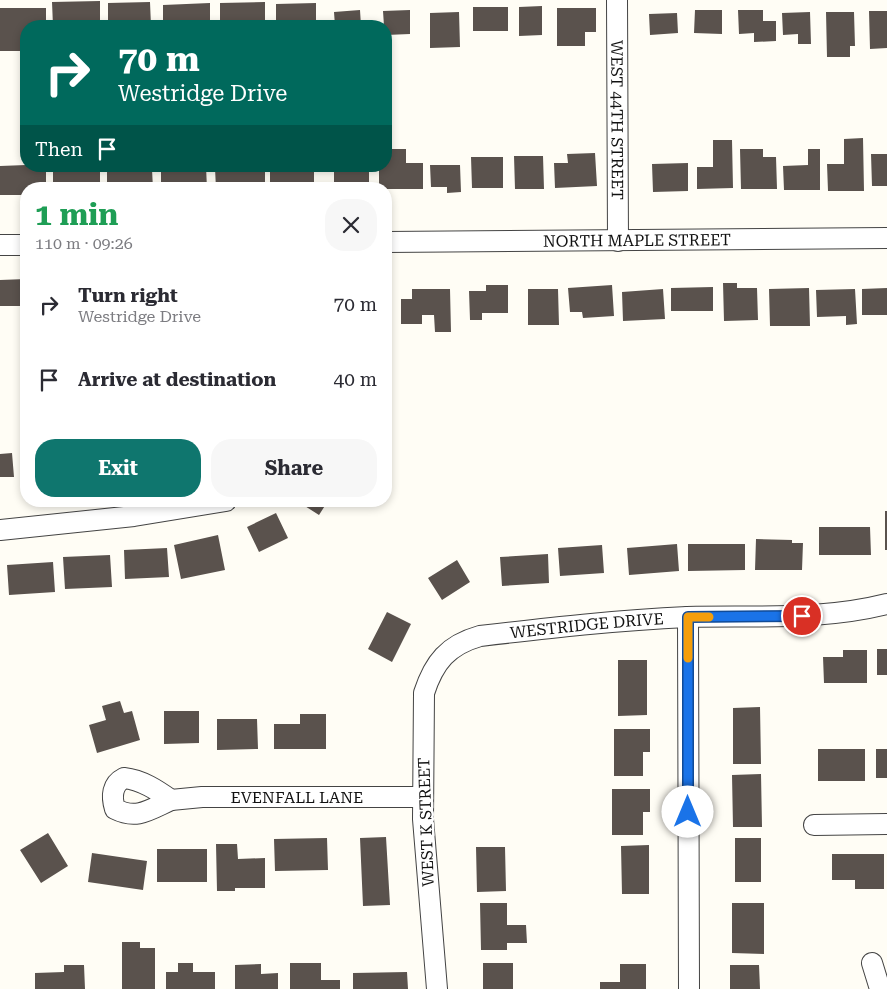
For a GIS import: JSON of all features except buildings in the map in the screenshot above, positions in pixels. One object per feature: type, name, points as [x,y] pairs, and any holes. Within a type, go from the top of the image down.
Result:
[{"type":"street","name":"WEST 44TH STREET","points":[[616,0],[618,241]]},
{"type":"street","name":"NORTH MAPLE STREET","points":[[392,242],[887,238]]},
{"type":"street","points":[[0,245],[20,245]]},
{"type":"street","points":[[0,530],[134,516],[189,507]]},
{"type":"street","name":"WESTRIDGE DRIVE","points":[[441,658],[455,646],[480,636],[571,625],[688,617],[831,615],[887,604]]},
{"type":"street","points":[[688,617],[688,989]]},
{"type":"street","name":"WEST K STREET","points":[[437,989],[425,859],[423,797],[424,693],[430,676],[441,658]]},
{"type":"street","name":"EVENFALL LANE","points":[[171,800],[202,797],[423,797]]},
{"type":"street","points":[[814,825],[887,824]]},
{"type":"street","points":[[872,963],[880,989]]},
{"type":"slow traffic","points":[[688,658],[688,617],[709,617]]},
{"type":"route","points":[[688,812],[688,617],[802,616]]}]
